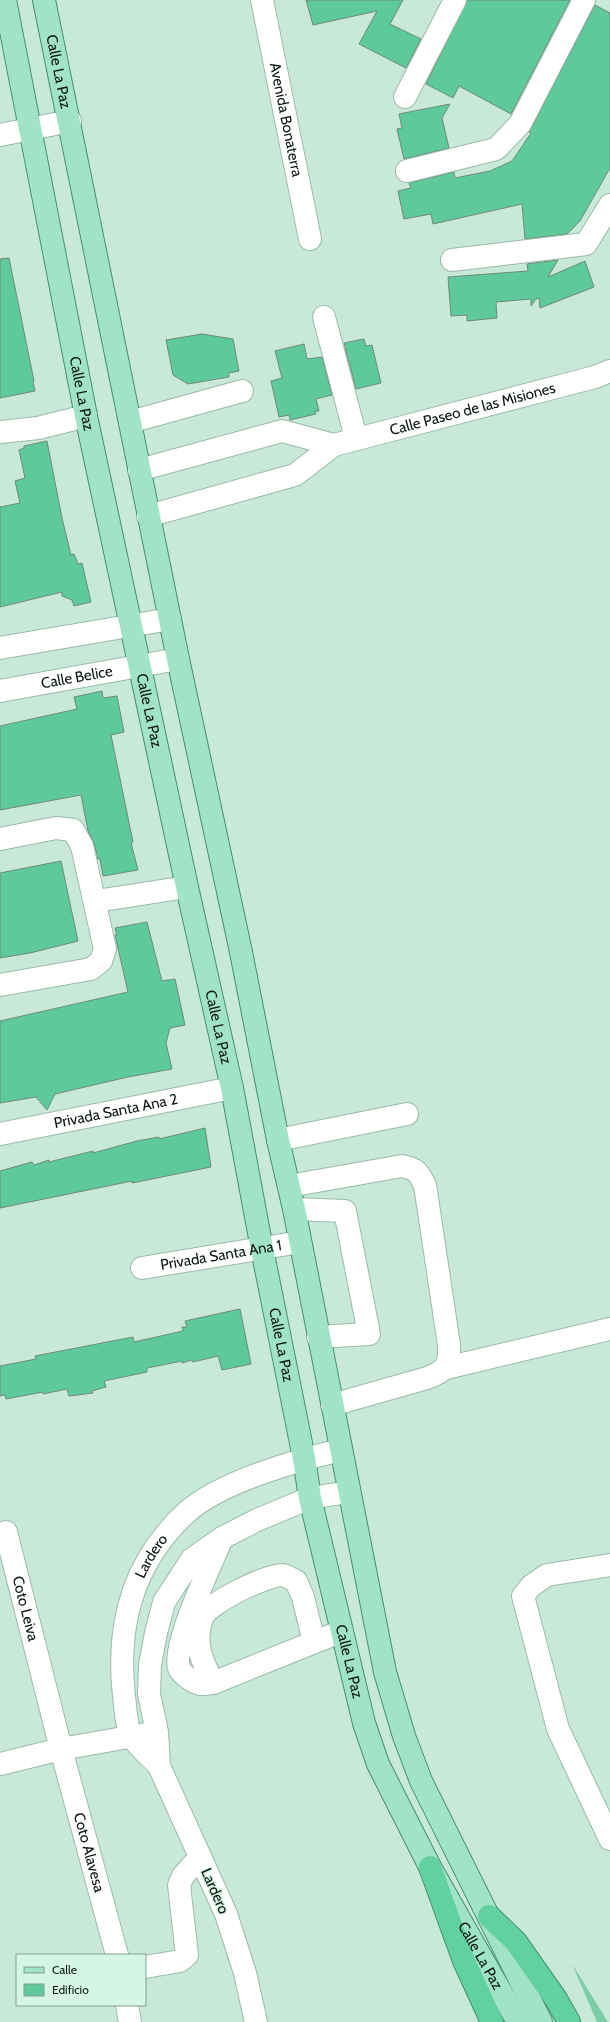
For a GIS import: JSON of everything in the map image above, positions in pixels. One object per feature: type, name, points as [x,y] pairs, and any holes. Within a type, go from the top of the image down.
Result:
[{"type":"highway","points":[[430,1866],[464,1961],[492,2022]]},
{"type":"highway","points":[[489,1916],[516,1942],[544,1981],[569,2022]]},
{"type":"main road","name":"Calle La Paz","points":[[5,0],[86,416],[130,625],[232,1088],[262,1249],[304,1458],[310,1498],[364,1723],[378,1764],[430,1866],[518,2022]]},
{"type":"main road","name":"Calle La Paz","points":[[44,0],[70,121],[148,516],[239,944],[278,1140],[294,1209],[385,1672],[404,1736],[421,1781],[541,2022]]},
{"type":"street","name":"Avenida Bonaterra","points":[[262,0],[310,239]]},
{"type":"street","points":[[404,97],[455,0]]},
{"type":"street","points":[[407,171],[496,149],[520,124],[584,0]]},
{"type":"street","points":[[0,135],[70,121]]},
{"type":"street","points":[[452,260],[586,244],[610,205]]},
{"type":"street","points":[[324,317],[356,438]]},
{"type":"street","name":"Calle Paseo de las Misiones","points":[[148,516],[295,475],[334,445],[356,438],[595,377],[610,370]]},
{"type":"street","points":[[130,422],[242,391]]},
{"type":"street","points":[[0,432],[38,428],[86,416]]},
{"type":"street","points":[[139,470],[282,431],[334,445]]},
{"type":"street","points":[[0,648],[170,619]]},
{"type":"street","name":"Calle Belice","points":[[0,691],[178,659]]},
{"type":"street","points":[[0,839],[56,828],[73,830],[82,846],[96,901],[105,949],[101,961],[91,969],[0,986]]},
{"type":"street","points":[[96,901],[187,887]]},
{"type":"street","name":"Privada Santa Ana 2","points":[[0,1134],[232,1088]]},
{"type":"street","points":[[278,1140],[407,1114]]},
{"type":"street","points":[[289,1186],[402,1166],[413,1168],[419,1174],[425,1185],[449,1345],[449,1357],[446,1368]]},
{"type":"street","points":[[294,1209],[345,1211],[368,1334],[318,1337]]},
{"type":"street","name":"Privada Santa Ana 1","points":[[142,1268],[300,1242]]},
{"type":"street","points":[[332,1405],[427,1378],[438,1374],[446,1368],[610,1329]]},
{"type":"street","name":"Lardero","points":[[256,2022],[245,1974],[226,1914],[159,1766],[131,1736],[122,1674],[124,1629],[138,1580],[146,1563],[169,1532],[188,1512],[211,1496],[232,1485],[304,1458],[341,1450]]},
{"type":"street","points":[[169,1532],[192,1559],[222,1538],[257,1520],[310,1498],[349,1492]]},
{"type":"street","name":"Coto Leiva","points":[[6,1532],[61,1749]]},
{"type":"street","points":[[222,1538],[195,1602],[179,1650],[179,1668],[187,1678],[201,1684],[213,1683],[342,1631]]},
{"type":"street","name":"Lardero","points":[[159,1766],[157,1732],[149,1694],[150,1665],[164,1602],[192,1559]]},
{"type":"street","points":[[610,1565],[547,1575],[532,1586],[523,1596],[558,1729],[610,1839]]},
{"type":"street","points":[[213,1683],[198,1644],[203,1617],[220,1599],[273,1576],[284,1575],[296,1581],[303,1598],[314,1642]]},
{"type":"street","points":[[0,1764],[61,1749],[157,1732]]},
{"type":"street","name":"Coto Alavesa","points":[[61,1749],[117,1954]]},
{"type":"street","points":[[146,1968],[180,1961],[187,1955],[179,1885],[183,1876],[200,1857]]},
{"type":"street","points":[[127,2006],[130,2022]]},
{"type":"green space","points":[[572,1964],[608,2022],[597,2022]]},
{"type":"building","points":[[306,0],[403,0],[390,24],[421,39],[406,68],[359,44],[377,11],[313,25]]},
{"type":"building","points":[[467,0],[570,0],[511,114],[459,86],[453,98],[426,84]]},
{"type":"building","points":[[595,5],[610,13],[610,168],[580,221],[567,234],[525,239],[522,204],[433,224],[431,214],[404,219],[398,191],[411,188],[409,183],[454,172],[455,178],[490,171],[512,161],[531,133],[529,132]]},
{"type":"building","points":[[450,104],[442,118],[449,148],[404,159],[397,129],[402,128],[399,114]]},
{"type":"building","points":[[9,258],[35,391],[0,398],[0,259]]},
{"type":"building","points":[[558,260],[548,277],[585,261],[594,287],[540,308],[539,298],[536,299],[531,306],[531,299],[496,302],[497,318],[467,321],[467,315],[451,316],[448,277],[528,271],[527,264]]},
{"type":"building","points":[[202,334],[233,339],[239,371],[229,373],[229,377],[188,384],[173,375],[166,340]]},
{"type":"building","points":[[364,339],[366,346],[372,345],[381,383],[356,389],[344,343]]},
{"type":"building","points":[[304,344],[307,359],[322,357],[332,395],[316,399],[319,411],[315,411],[316,414],[290,420],[289,415],[279,417],[271,381],[282,378],[275,351]]},
{"type":"building","points":[[47,441],[71,555],[74,554],[78,564],[82,563],[91,602],[74,606],[72,600],[62,596],[62,592],[0,607],[0,507],[20,503],[15,481],[25,478],[19,450],[24,448],[24,446]]},
{"type":"building","points":[[102,691],[103,698],[117,696],[124,732],[111,735],[133,842],[131,843],[138,870],[103,876],[100,859],[98,859],[94,843],[88,831],[81,795],[0,810],[0,726],[77,709],[74,697]]},
{"type":"building","points":[[61,861],[78,941],[30,953],[0,958],[0,873]]},
{"type":"building","points":[[147,922],[162,981],[175,979],[185,1025],[170,1028],[166,1043],[172,1069],[128,1077],[55,1094],[47,1110],[36,1097],[0,1103],[0,1021],[128,992],[115,935],[117,935],[115,928]]},
{"type":"building","points":[[205,1128],[211,1167],[132,1183],[132,1181],[0,1208],[0,1171],[32,1162],[34,1165],[49,1160],[49,1162],[93,1151],[93,1153],[137,1141],[159,1137],[159,1139]]},
{"type":"building","points":[[240,1309],[251,1364],[222,1370],[218,1356],[193,1362],[192,1360],[182,1363],[182,1361],[147,1368],[147,1372],[104,1381],[106,1387],[92,1391],[93,1393],[69,1396],[67,1389],[6,1399],[5,1395],[0,1396],[0,1366],[36,1359],[35,1356],[133,1337],[134,1342],[183,1331],[182,1327],[187,1327],[185,1321]]}]
